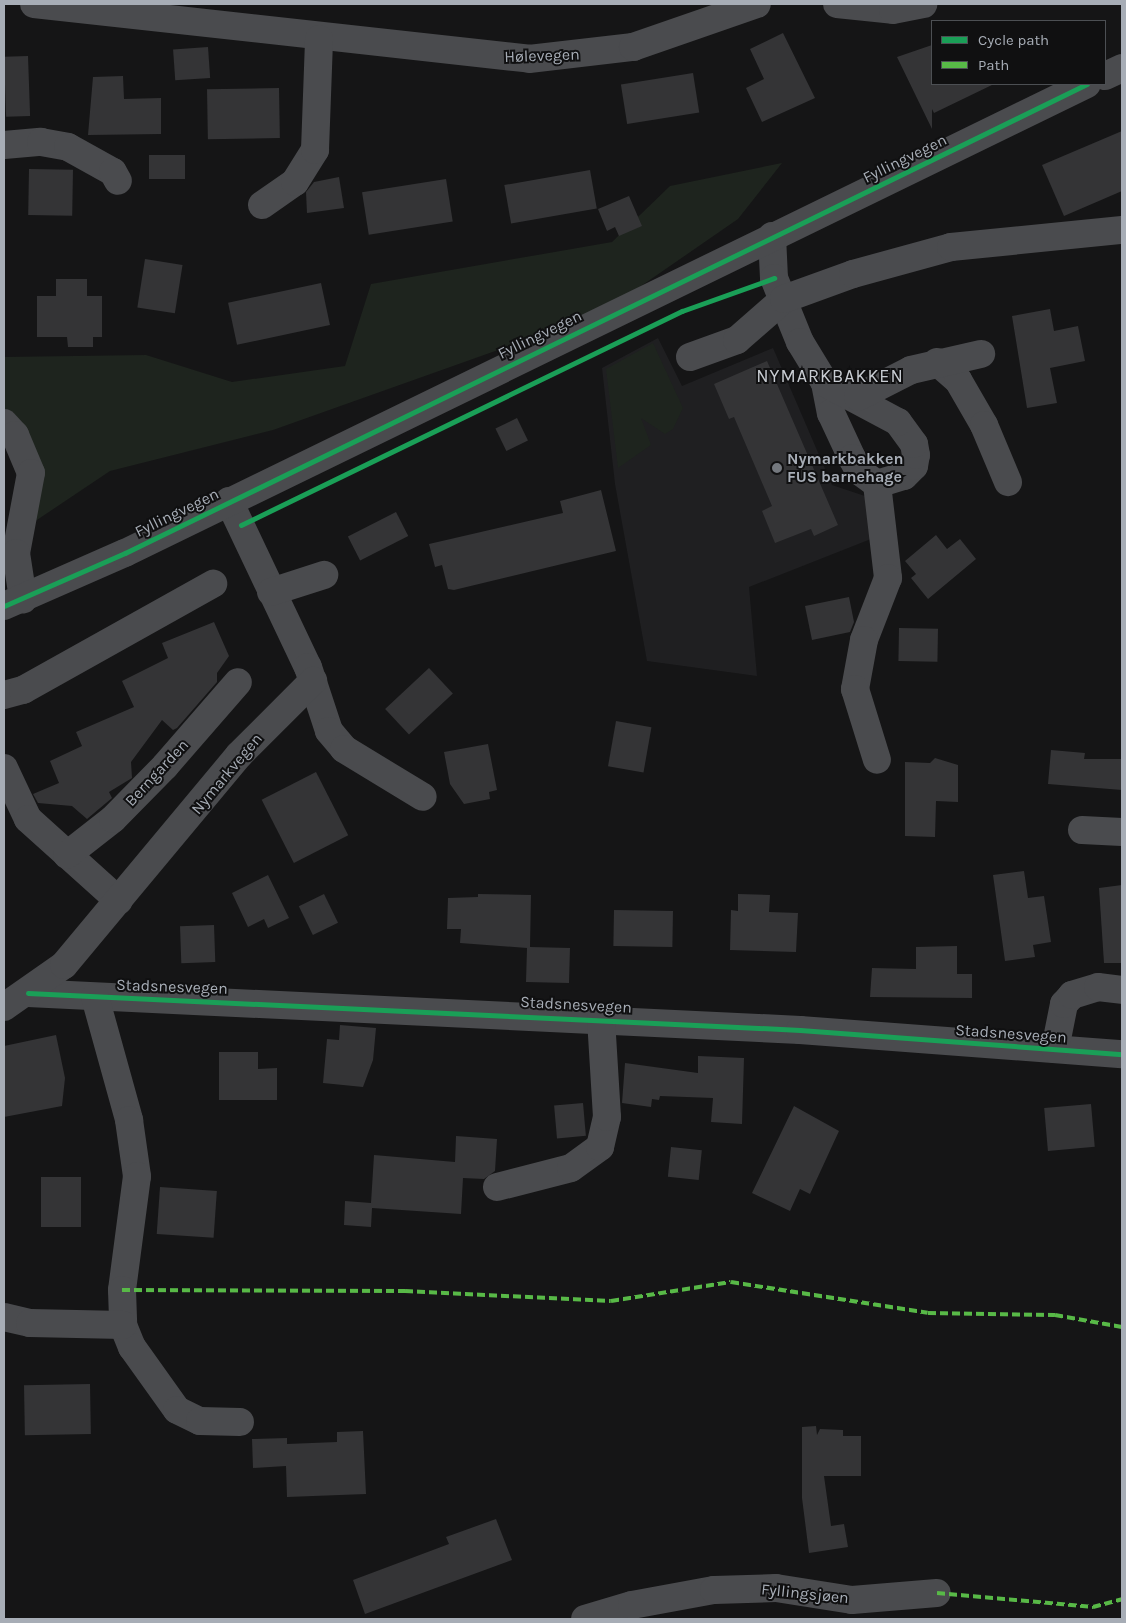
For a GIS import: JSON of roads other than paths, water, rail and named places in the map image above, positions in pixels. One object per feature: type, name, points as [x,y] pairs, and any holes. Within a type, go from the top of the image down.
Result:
[{"type":"street","name":"Hølevegen","points":[[34,4],[319,39],[495,58],[571,57],[633,47],[757,4]]},
{"type":"street","points":[[838,4],[893,10],[922,4]]},
{"type":"street","points":[[262,205],[295,182],[316,150],[319,39]]},
{"type":"street","points":[[1106,76],[1122,68]]},
{"type":"street","name":"Fyllingvegen","points":[[4,423],[19,442],[31,473],[16,553],[13,602],[229,501],[1085,85]]},
{"type":"street","points":[[4,145],[41,142],[68,147],[113,172],[118,181]]},
{"type":"street","points":[[690,357],[737,340],[784,299],[852,274],[951,247],[1122,230]]},
{"type":"street","points":[[772,236],[774,278],[800,342],[825,383],[831,413],[859,471],[877,484],[888,578],[864,640],[855,689],[877,760]]},
{"type":"street","points":[[858,397],[937,362],[982,354]]},
{"type":"street","points":[[937,362],[958,380],[984,425],[1008,482]]},
{"type":"street","points":[[825,383],[858,397],[898,422],[914,444],[914,466],[904,476],[877,484]]},
{"type":"street","points":[[229,501],[313,681],[329,731],[344,749],[423,798]]},
{"type":"street","points":[[270,592],[324,575]]},
{"type":"street","points":[[4,695],[23,690],[213,584]]},
{"type":"street","name":"Nymarkvegen","points":[[4,1007],[28,993],[64,965],[239,755],[313,681]]},
{"type":"street","name":"Berngarden","points":[[67,856],[113,819],[159,773],[238,682]]},
{"type":"street","points":[[4,768],[9,799],[48,840],[92,873],[119,900]]},
{"type":"street","points":[[1082,830],[1122,832]]},
{"type":"street","name":"Stadsnesvegen","points":[[1055,1049],[1064,1004],[1072,995],[1098,988],[1122,990]]},
{"type":"street","name":"Stadsnesvegen","points":[[28,993],[601,1019],[1122,1054]]},
{"type":"street","name":"Stadsnesvegen","points":[[95,997],[135,1150],[137,1176],[122,1290],[124,1325],[144,1367],[177,1410],[200,1421],[240,1422]]},
{"type":"street","points":[[497,1187],[571,1168],[600,1148],[607,1117],[601,1019]]},
{"type":"street","points":[[4,1317],[30,1323],[124,1325]]},
{"type":"street","name":"Fyllingsjøen","points":[[586,1619],[632,1605],[714,1590],[776,1588],[852,1600],[937,1592]]},
{"type":"place","name":"Nymarkbakken FUS barnehage","points":[[777,468]]},
{"type":"district","name":"NYMARKBAKKEN","points":[[830,376]]}]
